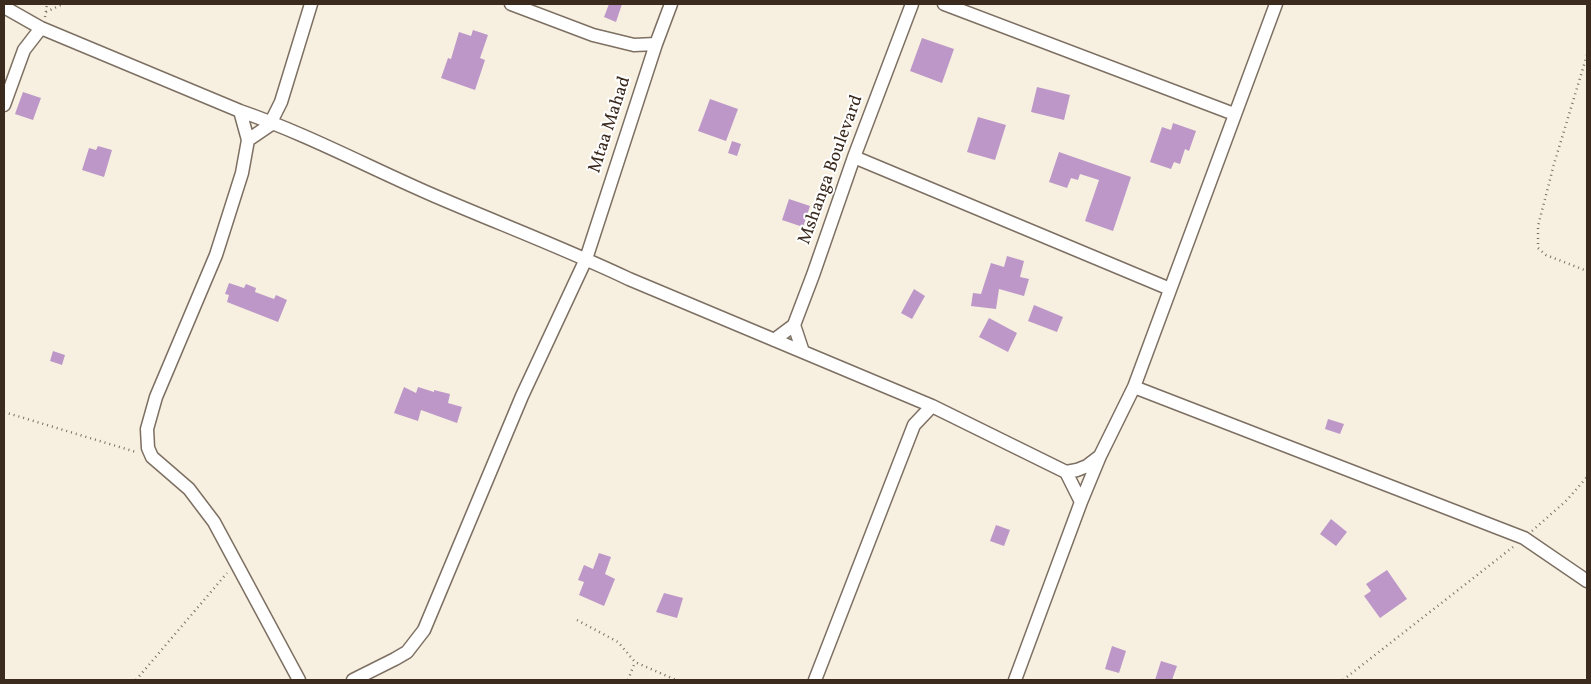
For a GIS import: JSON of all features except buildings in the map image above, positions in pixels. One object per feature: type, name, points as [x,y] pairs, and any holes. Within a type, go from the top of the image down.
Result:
[{"type":"street","points":[[248,140],[272,122],[281,102],[311,4]]},
{"type":"street","points":[[511,4],[593,34],[634,45],[656,44]]},
{"type":"street","name":"Mtaa Mahad","points":[[353,680],[407,652],[424,630],[522,396],[586,258],[656,44],[671,4]]},
{"type":"street","name":"Mshanga Boulevard","points":[[794,325],[854,157],[912,4]]},
{"type":"street","points":[[944,4],[1234,114]]},
{"type":"street","points":[[1015,680],[1081,502],[1100,456],[1134,388],[1276,4]]},
{"type":"street","points":[[4,7],[41,28],[240,111],[272,122],[434,196],[586,258],[629,280],[932,406],[1066,472],[1081,502]]},
{"type":"street","points":[[21,16],[28,43]]},
{"type":"street","points":[[4,105],[24,50],[41,28]]},
{"type":"street","points":[[240,111],[248,140],[242,173],[216,255],[156,397],[147,430],[148,448],[152,457],[189,488],[214,522],[299,680]]},
{"type":"street","points":[[854,157],[1170,289]]},
{"type":"street","points":[[774,340],[794,325],[803,352]]},
{"type":"street","points":[[1134,388],[1524,538],[1587,581]]},
{"type":"street","points":[[815,680],[914,424],[932,406]]},
{"type":"street","points":[[1066,472],[1087,466],[1100,456]]},
{"type":"path","points":[[46,12],[63,4]]},
{"type":"path","points":[[1587,55],[1554,164],[1538,226],[1538,248],[1546,255],[1587,270]]},
{"type":"path","points":[[4,412],[152,457]]},
{"type":"path","points":[[1343,680],[1524,538],[1567,500],[1587,477]]},
{"type":"path","points":[[136,680],[236,563]]},
{"type":"path","points":[[577,620],[618,642],[635,662],[676,680]]},
{"type":"path","points":[[628,680],[635,662]]}]
